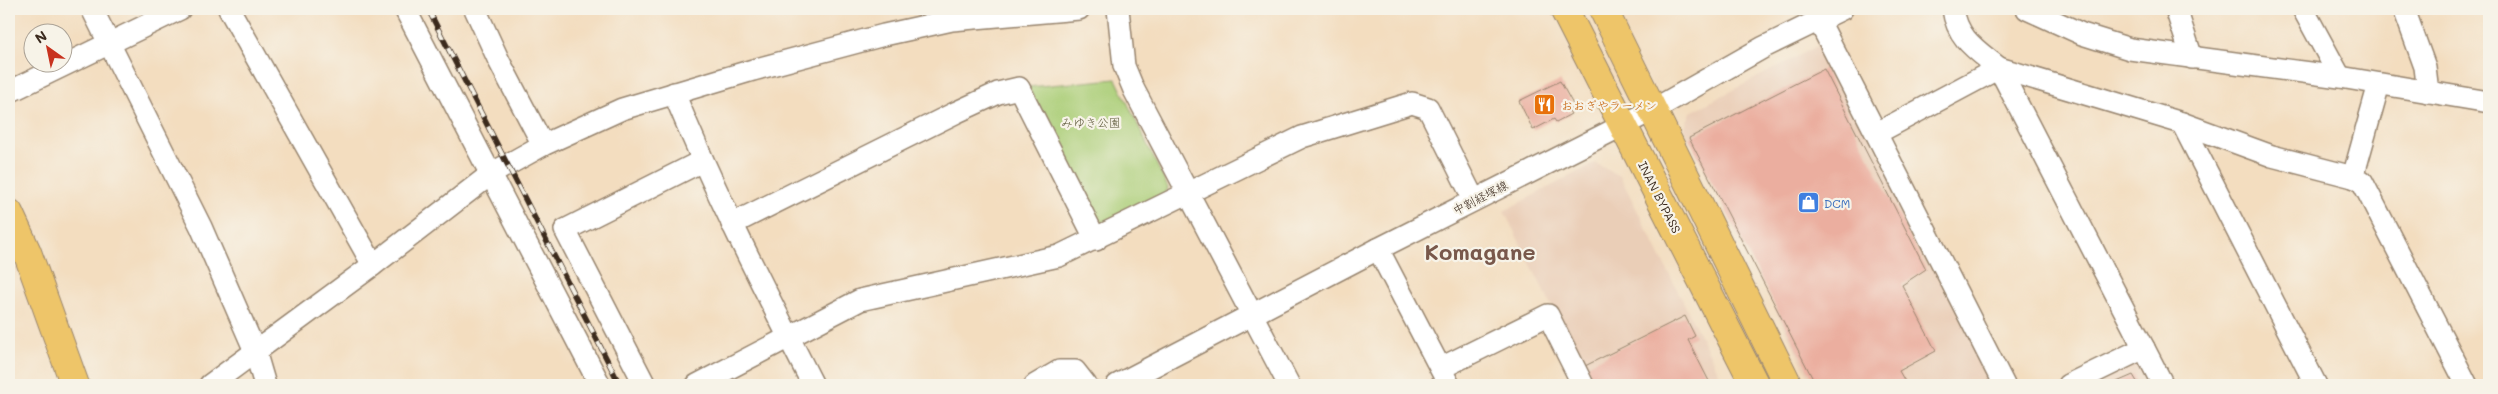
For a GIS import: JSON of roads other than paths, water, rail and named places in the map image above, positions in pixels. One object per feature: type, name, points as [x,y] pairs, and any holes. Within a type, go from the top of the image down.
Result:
[{"type":"highway","name":"INAN BYPASS","points":[[1564,9],[1755,385]]},
{"type":"highway","points":[[1603,9],[1788,385]]},
{"type":"highway","points":[[9,215],[27,252],[74,385]]},
{"type":"street","points":[[92,9],[111,43],[202,227],[256,352],[266,385]]},
{"type":"street","points":[[9,92],[180,9]]},
{"type":"street","points":[[229,9],[373,265]]},
{"type":"street","points":[[404,9],[600,385]]},
{"type":"street","points":[[475,9],[499,62],[543,145]]},
{"type":"street","points":[[210,385],[373,265],[490,174],[543,145],[622,109],[884,35],[951,14],[1079,9]]},
{"type":"street","points":[[1118,9],[1124,66],[1134,90],[1289,385]]},
{"type":"street","name":"中割経塚線","points":[[1117,385],[1378,249],[1653,110],[1764,47],[1842,9]]},
{"type":"street","points":[[1953,9],[1954,19],[1964,39],[1999,68],[2182,123],[2272,156],[2362,181],[2467,385]]},
{"type":"street","points":[[2027,9],[2082,34],[2130,49],[2340,76],[2489,102]]},
{"type":"street","points":[[2176,9],[2192,58]]},
{"type":"street","points":[[2303,9],[2340,76]]},
{"type":"street","points":[[2404,9],[2425,67],[2428,92]]},
{"type":"street","points":[[1819,21],[2004,385]]},
{"type":"street","points":[[1877,133],[1999,68]]},
{"type":"street","points":[[1999,68],[2163,385]]},
{"type":"street","points":[[2352,177],[2379,84]]},
{"type":"street","points":[[732,224],[957,112],[998,94],[1018,88],[1096,240]]},
{"type":"street","points":[[674,93],[702,161],[813,385]]},
{"type":"street","points":[[696,385],[860,300],[1059,256],[1096,240],[1188,191],[1302,137],[1412,104],[1428,108],[1474,200]]},
{"type":"street","points":[[2182,123],[2316,385]]},
{"type":"street","points":[[645,385],[566,230],[702,161]]},
{"type":"street","points":[[1378,249],[1445,377],[1548,315],[1583,385]]},
{"type":"street","points":[[2068,385],[2144,348]]},
{"type":"street","points":[[1035,385],[1059,371],[1075,371],[1086,385]]},
{"type":"railway","points":[[428,9],[620,385]]},
{"type":"place","name":"おおぎやラーメン","points":[[1545,105]]},
{"type":"place","name":"DCM","points":[[1808,203]]},
{"type":"district","name":"Komagane","points":[[1480,251]]},
{"type":"park label","name":"みゆき公園","points":[[1091,122]]}]
